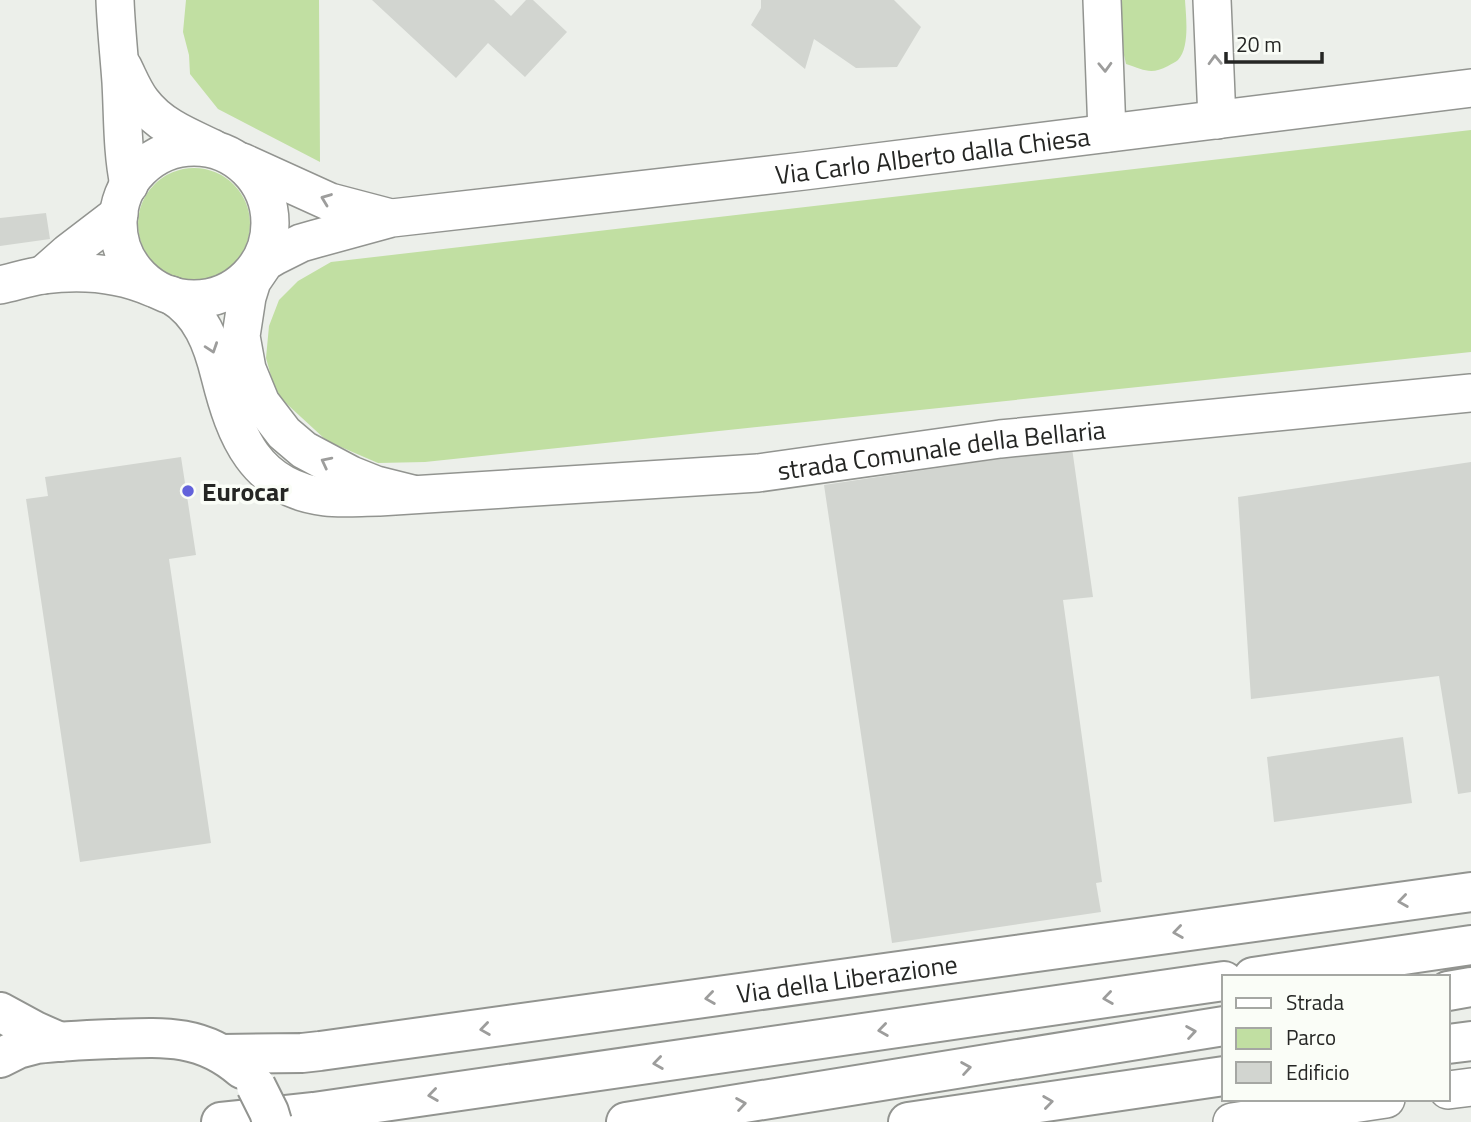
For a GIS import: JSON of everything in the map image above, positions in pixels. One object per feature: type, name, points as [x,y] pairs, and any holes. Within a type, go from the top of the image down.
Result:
[{"type":"main road","name":"Via della Liberazione","points":[[222,1054],[302,1053],[1471,891]]},
{"type":"main road","points":[[1267,975],[1471,945]]},
{"type":"main road","points":[[221,1122],[342,1108],[1222,981]]},
{"type":"main road","points":[[1450,991],[1471,987]]},
{"type":"main road","points":[[0,1013],[60,1042]]},
{"type":"main road","points":[[625,1122],[1222,1026]]},
{"type":"main road","points":[[0,1058],[18,1049],[60,1042],[160,1037],[197,1042],[222,1054],[246,1072],[266,1104],[272,1122]]},
{"type":"main road","points":[[1450,1044],[1471,1041]]},
{"type":"main road","points":[[908,1122],[1222,1076]]},
{"type":"street","points":[[115,0],[123,152],[124,200],[120,237],[127,259],[140,276],[154,288],[184,303],[199,321],[213,347],[239,437],[253,459],[273,477],[299,490],[326,497],[412,494]]},
{"type":"street","points":[[1102,0],[1107,133]]},
{"type":"street","points":[[1212,0],[1217,120]]},
{"type":"street","points":[[0,285],[43,275],[111,275],[166,293],[194,299],[213,297],[234,288],[245,279],[264,253],[270,225],[261,187],[251,173],[225,155],[173,129],[151,112],[132,86],[120,60]]},
{"type":"street","name":"Via Carlo Alberto dalla Chiesa","points":[[412,494],[376,485],[315,457],[293,442],[268,413],[251,382],[241,344],[247,297],[252,281],[265,262],[301,243],[392,218],[804,171],[1471,88]]},
{"type":"street","points":[[43,275],[124,200],[144,166],[163,154],[177,150],[210,149],[225,155]]},
{"type":"street","name":"Via Carlo Alberto dalla Chiesa","points":[[225,155],[330,202],[392,218]]},
{"type":"street","name":"strada Comunale della Bellaria","points":[[412,494],[758,474],[1000,439],[1471,393]]},
{"type":"street","points":[[1450,1090],[1471,1087]]},
{"type":"street","points":[[1240,1121],[1373,1101]]},
{"type":"green space","points":[[186,0],[319,0],[320,162],[218,109],[190,74],[189,55],[183,32]]},
{"type":"green space","points":[[1121,0],[1185,0],[1186,40],[1178,60],[1152,71],[1126,64],[1122,46]]},
{"type":"green space","points":[[1471,130],[1471,352],[425,462],[378,463],[327,441],[276,394],[266,358],[269,326],[279,300],[298,281],[331,262]]},
{"type":"green space","points":[[194,168],[216,172],[234,184],[246,202],[250,224],[246,246],[234,264],[216,276],[194,280],[172,276],[154,264],[142,246],[138,224],[142,202],[154,184],[172,172]]},
{"type":"building","points":[[372,0],[494,0],[511,16],[526,0],[533,0],[567,32],[525,77],[488,43],[456,78]]},
{"type":"building","points":[[761,0],[894,0],[921,27],[897,67],[856,68],[814,39],[805,69],[751,25],[761,8]]},
{"type":"building","points":[[46,213],[50,239],[0,246],[0,218]]},
{"type":"building","points":[[1072,448],[1093,597],[1063,600],[1102,882],[1096,883],[1101,912],[892,943],[824,485]]},
{"type":"building","points":[[181,457],[196,555],[169,559],[211,843],[80,862],[26,499],[48,496],[45,477]]},
{"type":"building","points":[[1471,462],[1471,792],[1458,794],[1439,676],[1251,699],[1238,497]]},
{"type":"building","points":[[1403,737],[1412,803],[1274,822],[1267,757]]},
{"type":"place","name":"Eurocar","points":[[188,491]]}]
